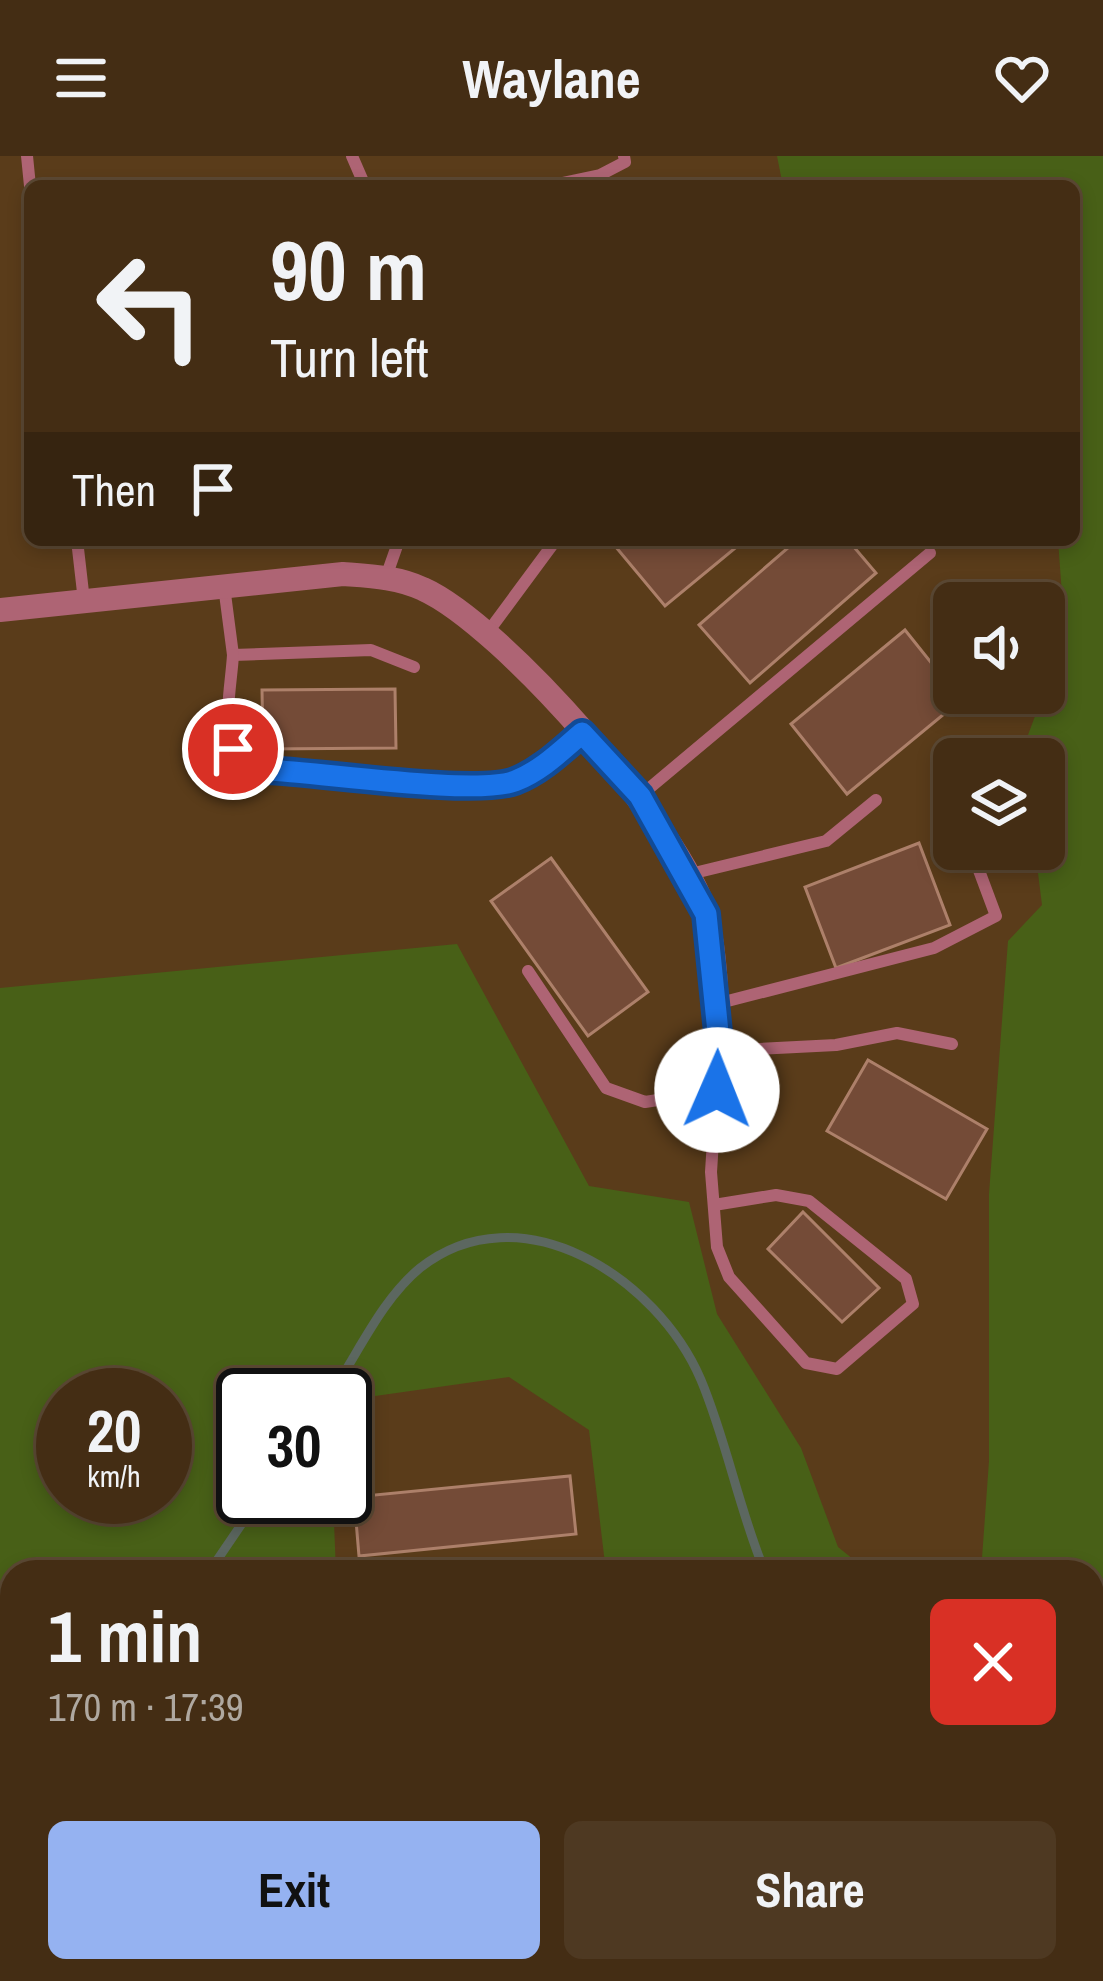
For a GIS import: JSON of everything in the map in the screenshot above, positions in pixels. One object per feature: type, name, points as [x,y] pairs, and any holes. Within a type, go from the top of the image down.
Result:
[{"type":"street","points":[[0,610],[343,574],[421,587],[488,632],[640,796],[706,914],[720,1052],[714,1124]]},
{"type":"lane","points":[[579,180],[600,176],[625,162],[624,156]]},
{"type":"lane","points":[[78,546],[84,601]]},
{"type":"lane","points":[[386,578],[397,546]]},
{"type":"lane","points":[[488,632],[552,546]]},
{"type":"lane","points":[[640,796],[930,553]]},
{"type":"lane","points":[[224,585],[233,655],[228,728],[233,749],[245,761],[266,770],[477,788],[512,782],[545,765],[582,733]]},
{"type":"lane","points":[[233,655],[370,650],[414,667]]},
{"type":"lane","points":[[685,875],[826,841],[876,800]]},
{"type":"lane","points":[[715,1005],[934,948],[996,916],[979,870]]},
{"type":"lane","points":[[527,971],[605,1088],[645,1102],[717,1090]]},
{"type":"lane","points":[[720,1052],[836,1045],[897,1033],[952,1044]]},
{"type":"lane","points":[[714,1124],[714,1205],[717,1247],[729,1277],[806,1363],[837,1369],[914,1304],[906,1279],[796,1194],[714,1205]]},
{"type":"green space","points":[[777,156],[1103,156],[1103,1560],[982,1560],[989,1461],[989,1194],[1008,941],[1042,905],[1038,870],[1065,870],[1065,738],[1027,738],[1036,714],[1065,714],[1065,582],[1061,582],[1058,546],[1080,546],[1080,180],[782,180]]},
{"type":"green space","points":[[457,944],[589,1186],[689,1202],[717,1314],[801,1448],[838,1547],[854,1560],[605,1560],[589,1430],[509,1377],[372,1396],[372,1368],[216,1368],[216,1524],[334,1524],[336,1560],[0,1560],[0,988]]},
{"type":"building","points":[[615,546],[738,546],[665,606]]},
{"type":"building","points":[[790,546],[853,546],[876,573],[750,683],[699,625]]},
{"type":"building","points":[[905,630],[933,665],[933,714],[944,714],[847,794],[791,724]]},
{"type":"building","points":[[395,689],[396,748],[263,749],[262,690]]},
{"type":"building","points":[[919,843],[950,925],[836,968],[805,887]]},
{"type":"building","points":[[551,858],[648,992],[588,1036],[491,901]]},
{"type":"building","points":[[868,1060],[987,1129],[946,1199],[827,1131]]},
{"type":"building","points":[[803,1212],[879,1288],[842,1322],[768,1249]]},
{"type":"building","points":[[570,1476],[576,1534],[359,1556],[356,1524],[372,1524],[372,1495]]},
{"type":"waterway","points":[[347,1368],[406,1281],[459,1246],[500,1238],[541,1242],[582,1256],[619,1278],[653,1308],[680,1342],[710,1404],[761,1560]]},
{"type":"waterway","points":[[217,1560],[242,1524]]},
{"type":"route","points":[[233,749],[245,761],[266,770],[477,788],[512,782],[545,765],[582,733],[640,796],[706,914],[720,1052],[717,1090]]}]
